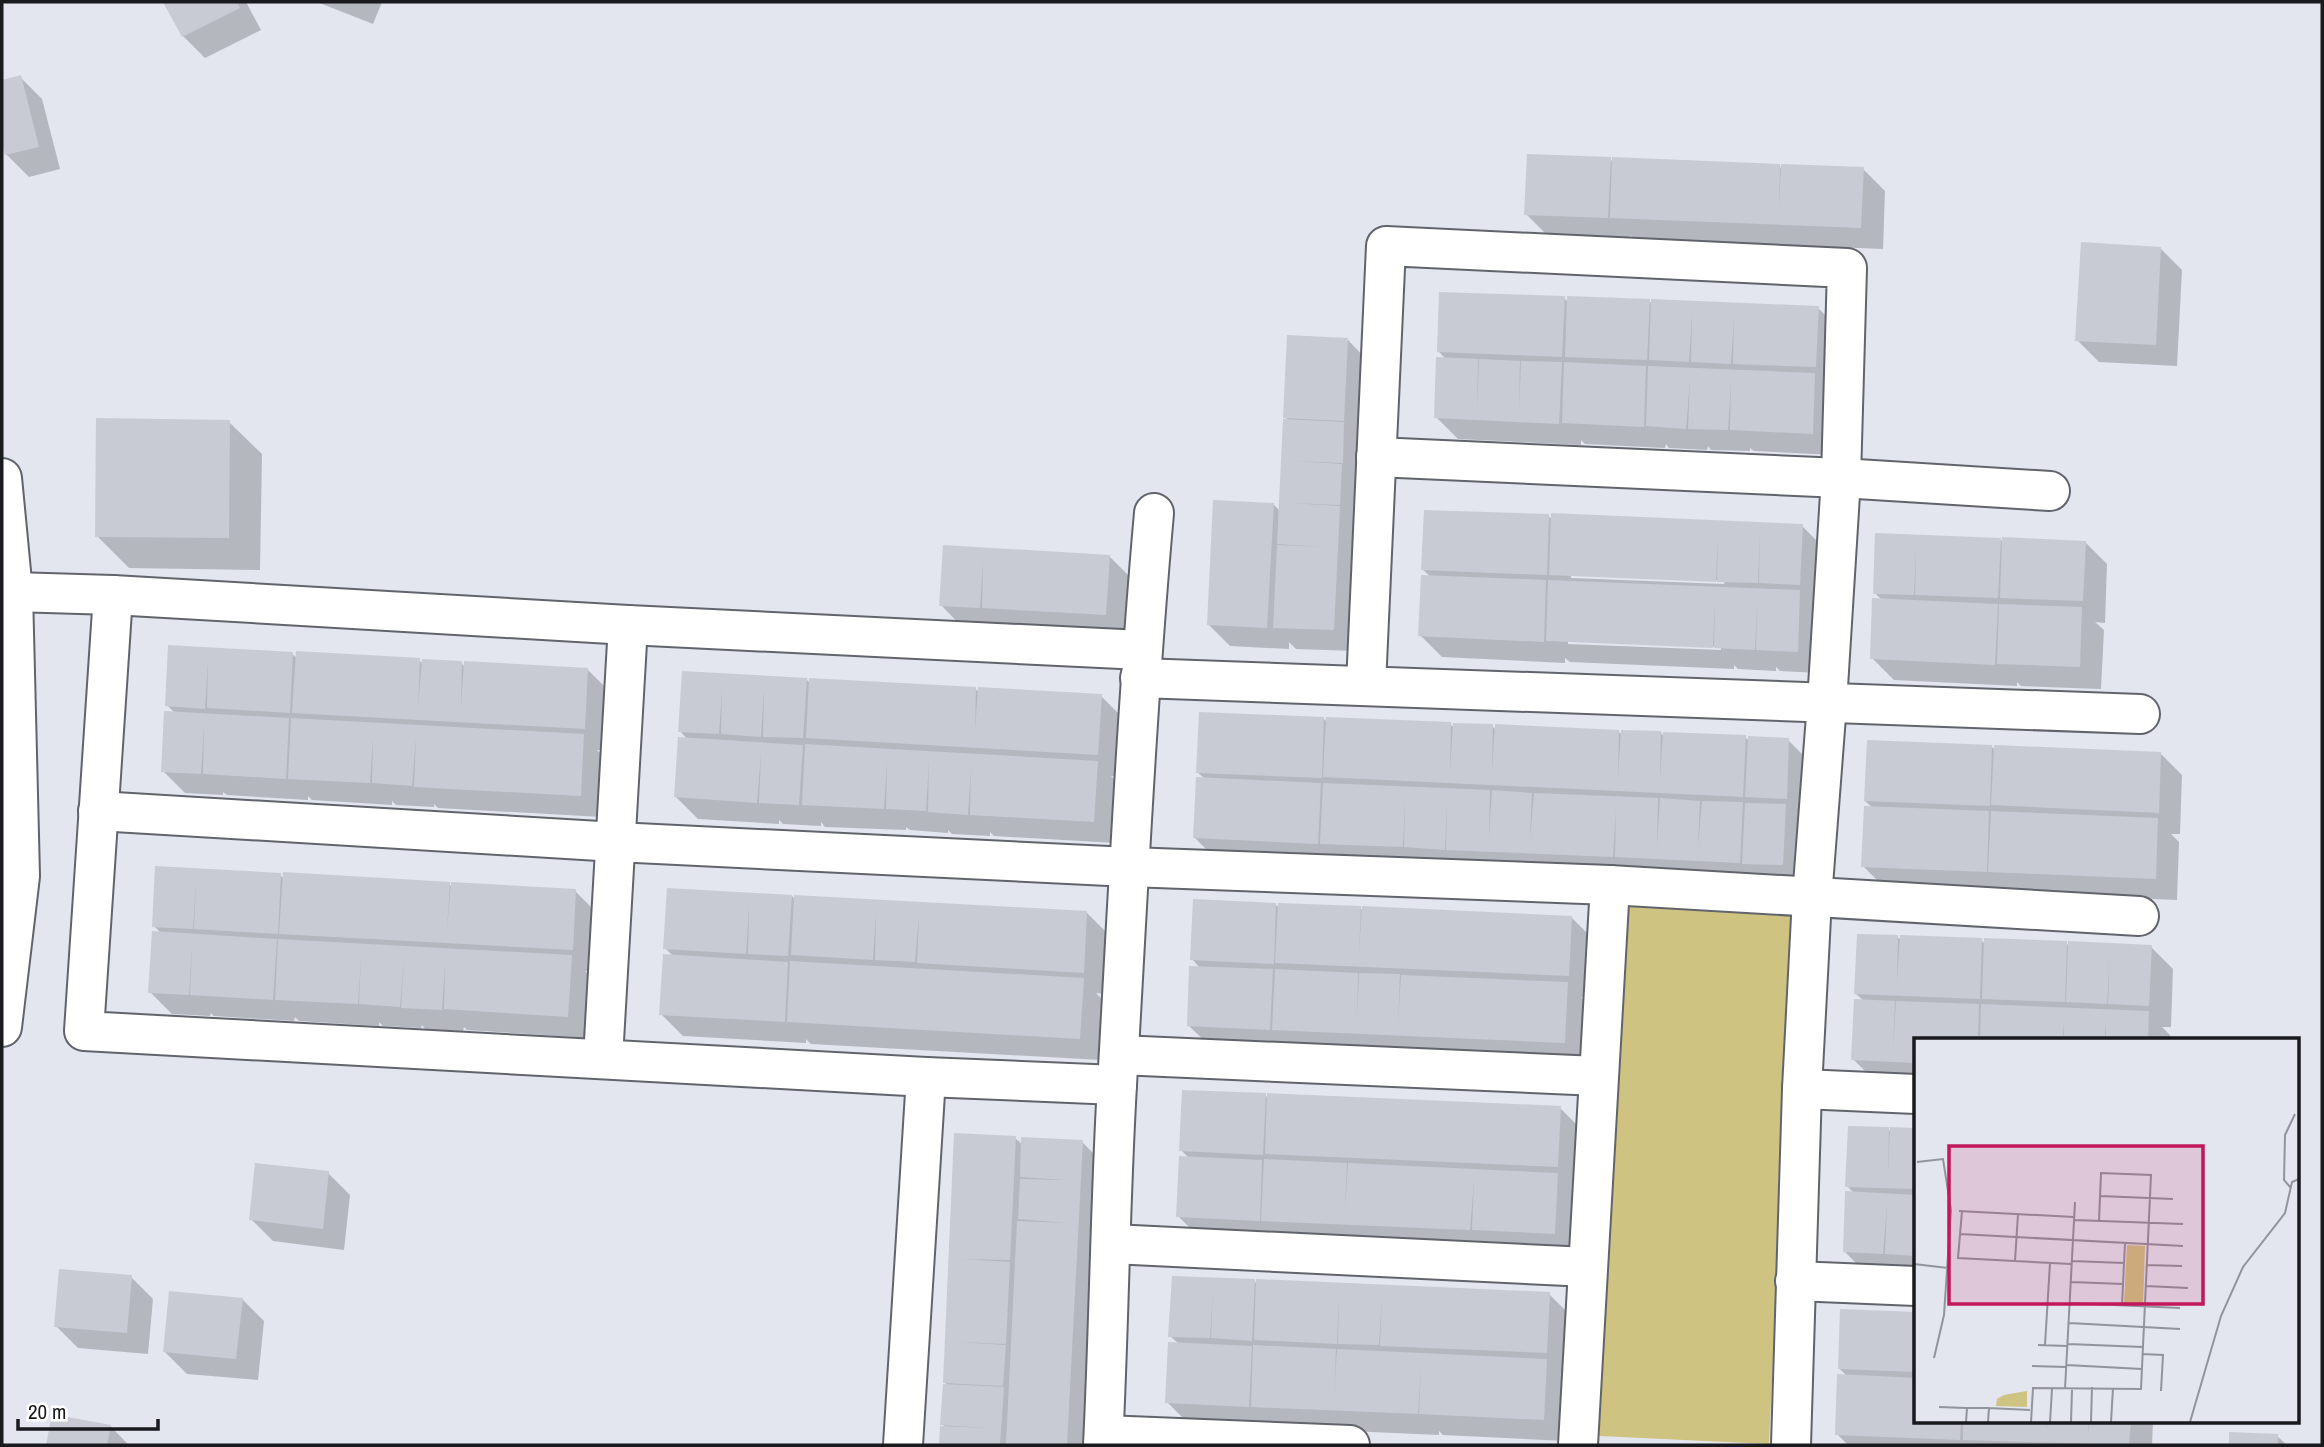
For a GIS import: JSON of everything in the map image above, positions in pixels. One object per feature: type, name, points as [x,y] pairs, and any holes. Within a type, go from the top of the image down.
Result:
[{"type":"street","points":[[1366,685],[1386,246],[1847,268],[1841,478],[1812,898],[1802,1089],[1791,1445]]},
{"type":"street","points":[[1376,457],[1841,478],[2050,491]]},
{"type":"street","points":[[2,478],[13,592],[20,876],[2,1027]]},
{"type":"street","points":[[1154,513],[1141,664],[1129,867],[1103,1440],[1350,1445]]},
{"type":"street","points":[[13,592],[113,595],[628,625],[1141,664],[1366,685],[2140,714]]},
{"type":"street","points":[[113,595],[84,1031],[926,1077],[1118,1070],[1598,1076]]},
{"type":"street","points":[[603,1058],[628,625]]},
{"type":"street","points":[[98,811],[616,842],[1129,867],[1610,885],[2138,916]]},
{"type":"street","points":[[1578,1445],[1610,885]]},
{"type":"street","points":[[903,1445],[926,1077]]},
{"type":"street","points":[[1802,1089],[1914,1094]]},
{"type":"street","points":[[1112,1244],[1588,1268]]},
{"type":"street","points":[[1795,1281],[1914,1286]]},
{"type":"shaded area","points":[[1624,905],[1794,913],[1769,1444],[1599,1436]]},
{"type":"building","points":[[163,2],[237,2],[240,8],[182,37]]},
{"type":"building","points":[[21,75],[39,147],[5,155],[2,142],[2,80]]},
{"type":"building","points":[[1527,154],[1611,157],[1608,218],[1524,215]]},
{"type":"building","points":[[1612,157],[1780,164],[1779,211],[1781,164],[1864,167],[1861,228],[1610,218]]},
{"type":"building","points":[[2081,242],[2161,247],[2156,345],[2075,341]]},
{"type":"building","points":[[1439,292],[1565,296],[1562,357],[1437,352]]},
{"type":"building","points":[[1567,296],[1650,299],[1647,360],[1565,357]]},
{"type":"building","points":[[1651,299],[1819,306],[1816,367],[1733,364],[1734,318],[1731,364],[1691,362],[1692,314],[1689,362],[1649,360]]},
{"type":"building","points":[[1287,335],[1348,338],[1344,421],[1283,418]]},
{"type":"building","points":[[1436,357],[1478,359],[1477,409],[1479,359],[1520,361],[1519,410],[1521,361],[1562,362],[1559,424],[1434,418]]},
{"type":"building","points":[[1564,362],[1646,366],[1644,427],[1562,423]]},
{"type":"building","points":[[1648,366],[1815,373],[1813,434],[1730,430],[1731,383],[1728,430],[1688,429],[1690,380],[1686,429],[1646,426]]},
{"type":"building","points":[[96,418],[230,420],[229,538],[95,537]]},
{"type":"building","points":[[1283,419],[1344,422],[1343,463],[1294,461],[1342,464],[1340,505],[1290,503],[1340,506],[1334,630],[1273,628],[1277,545],[1324,547],[1277,544]]},
{"type":"building","points":[[1213,500],[1274,503],[1267,628],[1207,625]]},
{"type":"building","points":[[1424,510],[1549,514],[1547,575],[1421,570]]},
{"type":"building","points":[[1551,513],[1803,524],[1800,585],[1759,583],[1760,534],[1758,583],[1717,582],[1718,536],[1716,582],[1549,575]]},
{"type":"building","points":[[1875,533],[2001,538],[1998,598],[1915,595],[1916,548],[1914,595],[1873,594]]},
{"type":"building","points":[[2002,537],[2086,541],[2083,601],[2000,598]]},
{"type":"building","points":[[943,545],[1110,555],[1106,615],[982,608],[983,561],[980,608],[939,606]]},
{"type":"building","points":[[1421,575],[1546,580],[1544,642],[1418,636]]},
{"type":"building","points":[[1548,580],[1800,590],[1798,652],[1756,650],[1757,603],[1755,650],[1714,648],[1715,601],[1713,648],[1546,641]]},
{"type":"building","points":[[1872,598],[1998,604],[1995,665],[1870,659]]},
{"type":"building","points":[[1999,604],[2082,607],[2080,667],[1997,664]]},
{"type":"building","points":[[168,645],[293,652],[290,713],[207,708],[208,662],[205,709],[165,706]]},
{"type":"building","points":[[296,651],[420,658],[418,707],[422,659],[462,661],[461,708],[464,661],[588,668],[585,729],[292,713]]},
{"type":"building","points":[[682,671],[807,678],[803,738],[763,737],[764,689],[761,737],[721,734],[722,689],[719,734],[678,732]]},
{"type":"building","points":[[809,678],[976,687],[975,732],[978,687],[1102,694],[1098,755],[806,738]]},
{"type":"building","points":[[164,711],[289,718],[286,779],[203,774],[204,727],[201,774],[161,772]]},
{"type":"building","points":[[1199,712],[1324,717],[1322,778],[1196,773]]},
{"type":"building","points":[[1326,717],[1451,722],[1450,772],[1453,723],[1493,724],[1492,771],[1495,724],[1619,730],[1618,777],[1621,730],[1661,731],[1660,780],[1663,732],[1746,735],[1743,797],[1323,777]]},
{"type":"building","points":[[291,718],[584,734],[581,796],[414,787],[416,738],[412,786],[372,783],[373,737],[370,783],[288,779]]},
{"type":"building","points":[[1748,736],[1789,738],[1787,799],[1745,797]]},
{"type":"building","points":[[678,737],[803,745],[799,805],[759,803],[761,753],[757,803],[674,797]]},
{"type":"building","points":[[1867,740],[1992,745],[1990,806],[1864,801]]},
{"type":"building","points":[[805,744],[1098,761],[1094,822],[970,815],[971,768],[968,815],[928,812],[929,761],[926,811],[886,809],[887,762],[884,809],[802,805]]},
{"type":"building","points":[[1994,745],[2161,752],[2159,813],[1991,805]]},
{"type":"building","points":[[1196,777],[1321,783],[1318,844],[1193,838]]},
{"type":"building","points":[[1323,783],[1490,790],[1489,838],[1492,790],[1532,793],[1530,840],[1534,793],[1658,798],[1657,847],[1660,798],[1700,801],[1698,848],[1702,801],[1743,802],[1740,863],[1615,857],[1616,810],[1613,857],[1446,850],[1447,800],[1445,850],[1404,847],[1405,800],[1403,847],[1320,844]]},
{"type":"building","points":[[1745,803],[1786,804],[1783,865],[1742,864]]},
{"type":"building","points":[[1864,806],[1989,811],[1987,872],[1861,867]]},
{"type":"building","points":[[1991,811],[2158,818],[2156,879],[1988,872]]},
{"type":"building","points":[[155,866],[281,873],[278,934],[194,929],[196,882],[193,929],[152,927]]},
{"type":"building","points":[[283,872],[450,882],[447,929],[451,882],[576,889],[573,950],[279,934]]},
{"type":"building","points":[[667,888],[792,895],[788,956],[748,954],[749,906],[746,954],[663,949]]},
{"type":"building","points":[[794,895],[1087,911],[1084,973],[917,963],[919,915],[915,962],[875,960],[876,913],[873,960],[791,955]]},
{"type":"building","points":[[1193,899],[1276,903],[1274,964],[1190,960]]},
{"type":"building","points":[[1278,903],[1361,906],[1359,953],[1362,906],[1572,916],[1569,976],[1275,963]]},
{"type":"building","points":[[152,931],[277,939],[273,1000],[190,995],[192,945],[189,995],[148,993]]},
{"type":"building","points":[[1857,934],[1898,935],[1897,982],[1900,935],[1982,938],[1980,999],[1854,994]]},
{"type":"building","points":[[1984,938],[2067,941],[2065,1002],[1982,999]]},
{"type":"building","points":[[278,939],[572,955],[568,1017],[444,1009],[445,964],[442,1010],[401,1008],[404,959],[400,1007],[359,1004],[361,957],[358,1004],[275,1000]]},
{"type":"building","points":[[2068,941],[2152,945],[2149,1006],[2108,1004],[2110,956],[2107,1004],[2066,1002]]},
{"type":"building","points":[[663,954],[788,962],[785,1022],[659,1015]]},
{"type":"building","points":[[790,961],[1084,978],[1080,1039],[787,1022]]},
{"type":"building","points":[[1189,966],[1273,969],[1270,1030],[1187,1026]]},
{"type":"building","points":[[1275,969],[1358,973],[1357,1020],[1359,973],[1400,974],[1398,1023],[1401,975],[1568,982],[1565,1043],[1272,1030]]},
{"type":"building","points":[[1854,999],[1895,1001],[1893,1049],[1896,1001],[1979,1004],[1978,1038],[1914,1038],[1914,1063],[1851,1060]]},
{"type":"building","points":[[1981,1004],[2149,1011],[2148,1038],[2106,1038],[2106,1021],[2105,1038],[2064,1038],[2064,1021],[2063,1038],[1980,1038]]},
{"type":"building","points":[[1182,1090],[1266,1093],[1263,1155],[1179,1151]]},
{"type":"building","points":[[1267,1093],[1561,1106],[1558,1167],[1265,1154]]},
{"type":"building","points":[[1848,1126],[1889,1127],[1888,1174],[1890,1127],[1914,1128],[1914,1189],[1845,1187]]},
{"type":"building","points":[[954,1133],[1016,1136],[1010,1260],[962,1259],[1010,1262],[1006,1344],[957,1342],[1006,1345],[1003,1386],[943,1383]]},
{"type":"building","points":[[1021,1137],[1083,1140],[1067,1445],[1006,1445],[1017,1221],[1066,1223],[1018,1219],[1020,1179],[1067,1180],[1020,1177]]},
{"type":"building","points":[[1179,1156],[1262,1160],[1260,1221],[1176,1217]]},
{"type":"building","points":[[1264,1159],[1347,1163],[1345,1210],[1348,1163],[1558,1173],[1555,1234],[1472,1230],[1474,1181],[1470,1230],[1261,1221]]},
{"type":"building","points":[[255,1163],[329,1171],[323,1229],[249,1220]]},
{"type":"building","points":[[1845,1191],[1914,1195],[1914,1256],[1885,1254],[1887,1205],[1883,1254],[1843,1252]]},
{"type":"building","points":[[59,1269],[132,1275],[127,1333],[54,1327]]},
{"type":"building","points":[[1172,1276],[1255,1279],[1252,1341],[1211,1338],[1213,1291],[1210,1338],[1168,1337]]},
{"type":"building","points":[[1256,1279],[1550,1292],[1547,1353],[1380,1346],[1382,1298],[1379,1345],[1338,1344],[1339,1297],[1337,1344],[1254,1340]]},
{"type":"building","points":[[169,1291],[243,1298],[236,1359],[163,1352]]},
{"type":"building","points":[[1840,1309],[1914,1312],[1914,1372],[1838,1369]]},
{"type":"building","points":[[1168,1342],[1252,1346],[1249,1407],[1165,1403]]},
{"type":"building","points":[[1253,1345],[1336,1349],[1334,1396],[1337,1349],[1547,1359],[1544,1420],[1419,1414],[1421,1367],[1418,1414],[1251,1407]]},
{"type":"building","points":[[1837,1374],[1914,1378],[1914,1422],[1961,1422],[1960,1440],[1835,1435]]},
{"type":"building","points":[[943,1384],[1004,1387],[1000,1445],[939,1445],[940,1426],[989,1428],[940,1425]]},
{"type":"building","points":[[52,1414],[111,1425],[107,1445],[46,1445]]},
{"type":"building","points":[[1963,1422],[2046,1422],[2047,1430],[2047,1422],[2088,1422],[2089,1434],[2089,1422],[2131,1422],[2129,1445],[1963,1440]]},
{"type":"building","points":[[2229,1432],[2278,1434],[2278,1445],[2229,1445]]}]
